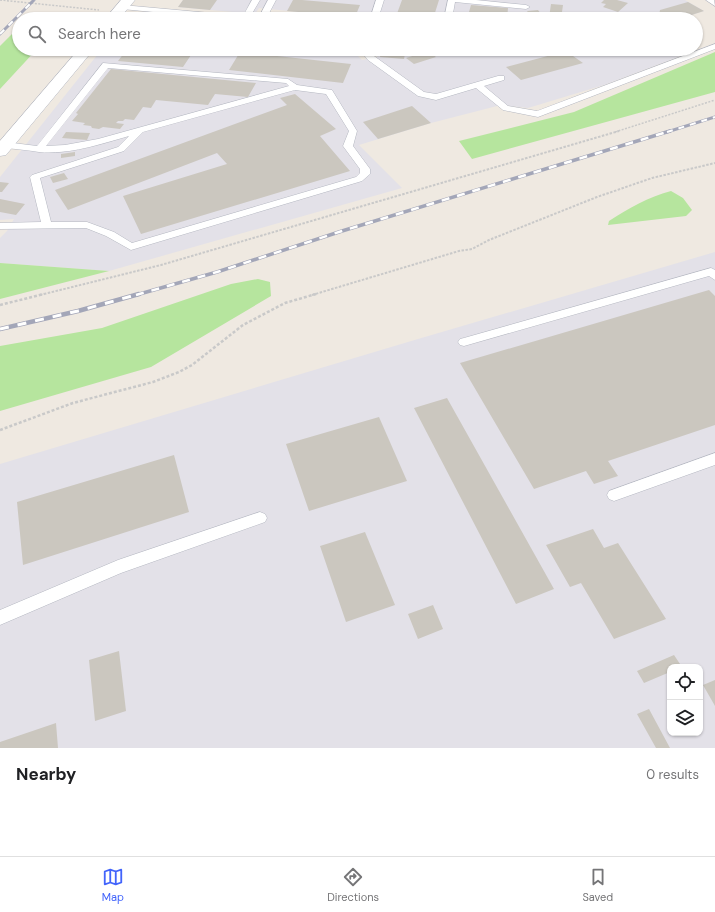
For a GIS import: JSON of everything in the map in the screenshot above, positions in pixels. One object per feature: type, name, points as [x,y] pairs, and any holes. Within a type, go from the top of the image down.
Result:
[{"type":"main road","points":[[3,148],[81,56]]},
{"type":"lane","points":[[249,12],[256,0]]},
{"type":"lane","points":[[266,12],[272,0]]},
{"type":"lane","points":[[376,12],[380,0]]},
{"type":"lane","points":[[450,12],[453,0],[526,7]]},
{"type":"lane","points":[[710,0],[715,4]]},
{"type":"lane","points":[[120,10],[148,12]]},
{"type":"lane","points":[[703,51],[715,46]]},
{"type":"lane","points":[[369,56],[421,94],[436,97],[502,78]]},
{"type":"lane","points":[[478,85],[506,108],[538,114],[689,56]]},
{"type":"lane","points":[[39,149],[106,65],[288,81],[295,87]]},
{"type":"lane","points":[[0,226],[86,225],[110,234],[131,248],[359,179],[364,174],[365,169],[348,146],[352,131],[329,92],[295,87],[99,142],[65,148],[3,148]]},
{"type":"lane","points":[[47,225],[35,177],[121,149],[141,130]]},
{"type":"lane","points":[[464,342],[711,272],[715,276]]},
{"type":"lane","points":[[614,495],[715,459]]},
{"type":"lane","points":[[0,618],[118,567],[260,518]]},
{"type":"path","points":[[0,0],[120,10]]},
{"type":"path","points":[[0,305],[168,263],[612,133],[715,100]]},
{"type":"path","points":[[0,430],[83,400],[150,383],[183,370],[192,365],[243,325],[285,303],[459,251],[472,249],[496,237],[597,197],[652,178],[715,163]]},
{"type":"shaded area","points":[[183,0],[685,0],[704,11],[301,12],[259,8],[256,12],[233,12],[178,7]]},
{"type":"shaded area","points":[[96,56],[358,56],[362,60],[377,56],[680,56],[604,85],[528,108],[501,105],[431,123],[359,145],[402,188],[109,271],[0,263],[0,238],[7,231],[14,219],[0,220],[0,177]]},
{"type":"shaded area","points":[[715,252],[715,748],[0,748],[0,464]]},
{"type":"green space","points":[[12,34],[12,56],[31,56],[0,89],[0,46]]},
{"type":"green space","points":[[715,52],[715,92],[472,159],[459,141],[574,112]]},
{"type":"green space","points":[[671,191],[683,198],[692,210],[686,216],[608,225],[609,221],[631,207],[654,196]]},
{"type":"green space","points":[[0,263],[109,271],[0,299]]},
{"type":"green space","points":[[258,279],[270,282],[271,296],[151,367],[0,411],[0,346],[102,328],[231,284]]},
{"type":"building","points":[[183,0],[217,0],[210,10],[178,7]]},
{"type":"building","points":[[293,0],[360,5],[357,12],[287,11]]},
{"type":"building","points":[[402,0],[439,0],[435,12],[398,12]]},
{"type":"building","points":[[604,0],[617,0],[628,3],[618,12],[603,7],[606,4],[601,3]]},
{"type":"building","points":[[688,2],[704,11],[660,12],[660,10]]},
{"type":"building","points":[[551,4],[563,5],[562,12],[550,12]]},
{"type":"building","points":[[471,5],[508,8],[508,12],[469,12]]},
{"type":"building","points":[[538,10],[540,12],[528,12],[527,11]]},
{"type":"building","points":[[122,56],[190,56],[183,67],[118,61]]},
{"type":"building","points":[[238,56],[277,56],[351,64],[343,83],[229,70]]},
{"type":"building","points":[[380,56],[405,56],[404,59]]},
{"type":"building","points":[[412,56],[436,57],[414,64],[406,58]]},
{"type":"building","points":[[548,56],[573,56],[583,63],[521,80],[506,67]]},
{"type":"building","points":[[111,69],[256,83],[248,97],[215,94],[208,105],[156,100],[151,108],[143,107],[134,120],[125,119],[123,121],[118,121],[116,123],[124,124],[120,129],[103,127],[99,129],[92,128],[91,126],[83,125],[85,123],[72,121],[78,114],[76,113]]},
{"type":"building","points":[[295,94],[336,129],[320,136],[350,171],[141,234],[123,196],[227,164],[217,153],[68,210],[55,190],[287,105],[280,98]]},
{"type":"building","points":[[412,106],[431,123],[378,139],[363,122]]},
{"type":"building","points":[[66,132],[90,133],[87,140],[62,138]]},
{"type":"building","points":[[75,152],[75,156],[61,158],[61,154]]},
{"type":"building","points":[[64,173],[68,179],[53,183],[50,177]]},
{"type":"building","points":[[0,182],[9,183],[2,192],[0,192]]},
{"type":"building","points":[[0,199],[25,204],[16,215],[0,212]]},
{"type":"building","points":[[709,290],[715,296],[715,425],[608,461],[618,476],[594,484],[586,471],[534,489],[460,363]]},
{"type":"building","points":[[447,398],[554,589],[516,604],[414,408]]},
{"type":"building","points":[[379,417],[407,481],[309,511],[286,444]]},
{"type":"building","points":[[174,455],[189,512],[23,565],[17,502]]},
{"type":"building","points":[[593,529],[604,548],[618,543],[666,619],[614,639],[581,583],[570,587],[546,545]]},
{"type":"building","points":[[365,532],[395,605],[346,622],[320,546]]},
{"type":"building","points":[[433,605],[443,629],[418,639],[408,614]]},
{"type":"building","points":[[119,651],[126,711],[95,721],[89,660]]},
{"type":"building","points":[[674,655],[680,664],[667,664],[667,673],[644,683],[637,671]]},
{"type":"building","points":[[715,680],[715,706],[703,685]]},
{"type":"building","points":[[649,709],[670,748],[656,748],[637,714]]},
{"type":"building","points":[[56,723],[58,748],[0,748],[0,742]]},
{"type":"railway","points":[[22,12],[34,0]]},
{"type":"railway","points":[[0,34],[12,22]]},
{"type":"railway","points":[[667,132],[715,117]]},
{"type":"railway","points":[[136,295],[217,272],[342,231],[670,131]]},
{"type":"railway","points":[[0,329],[78,311],[139,294]]}]
